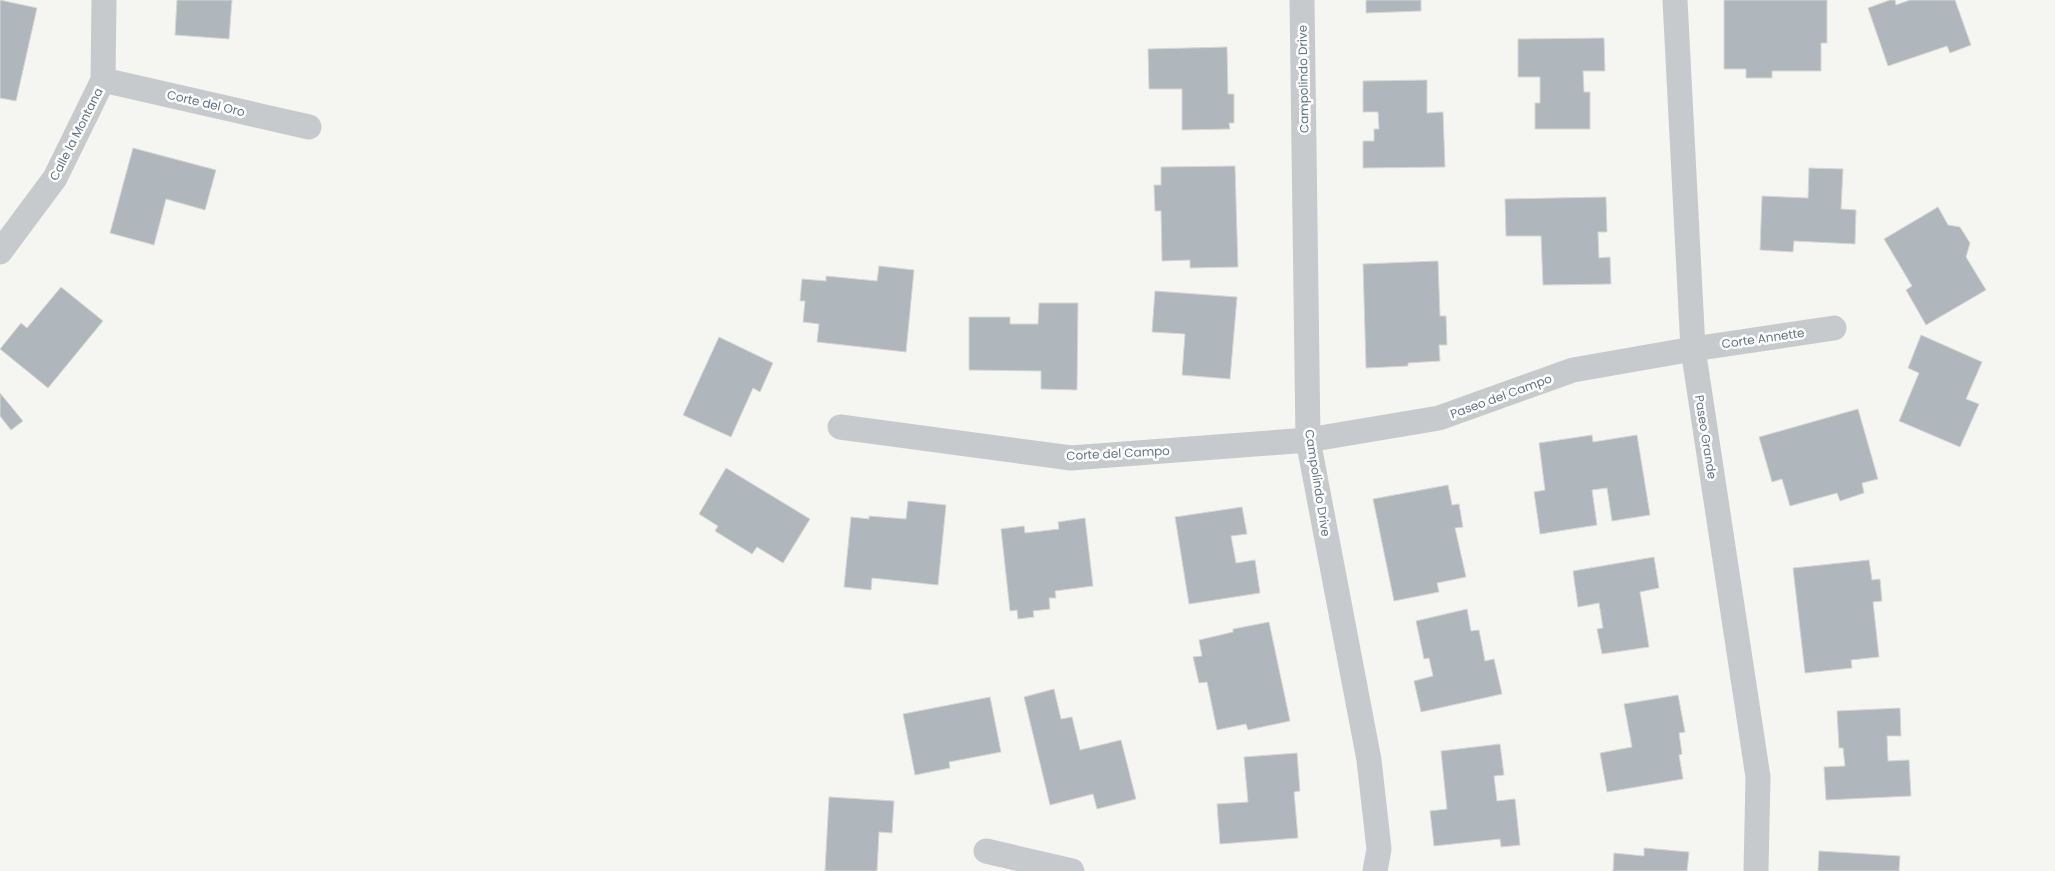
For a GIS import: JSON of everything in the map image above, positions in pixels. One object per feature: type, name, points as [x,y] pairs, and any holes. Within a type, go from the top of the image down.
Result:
[{"type":"street","name":"Calle la Montana","points":[[0,252],[54,178],[103,80],[104,0]]},
{"type":"street","name":"Campolindo Drive","points":[[1302,0],[1308,440],[1369,760],[1378,849],[1375,871]]},
{"type":"street","name":"Paseo Grande","points":[[1675,0],[1693,349],[1758,777],[1756,871]]},
{"type":"street","name":"Corte del Oro","points":[[103,80],[309,127]]},
{"type":"street","name":"Corte Annette","points":[[1693,349],[1834,328]]},
{"type":"street","name":"Paseo del Campo","points":[[1308,440],[1439,418],[1573,370],[1693,349]]},
{"type":"street","name":"Corte del Campo","points":[[840,427],[1071,458],[1308,440]]},
{"type":"street","points":[[986,851],[1072,871]]},
{"type":"building","points":[[0,0],[37,8],[16,101],[0,98]]},
{"type":"building","points":[[177,0],[232,0],[229,39],[175,35]]},
{"type":"building","points":[[1366,0],[1421,0],[1421,11],[1366,13]]},
{"type":"building","points":[[1724,0],[1827,0],[1827,43],[1821,43],[1821,71],[1772,71],[1772,78],[1746,78],[1746,69],[1724,69]]},
{"type":"building","points":[[1895,0],[1896,5],[1910,0],[1955,0],[1971,45],[1950,53],[1947,46],[1888,66],[1868,8]]},
{"type":"building","points":[[1604,38],[1605,71],[1583,71],[1584,92],[1590,92],[1590,129],[1535,129],[1535,103],[1540,103],[1540,77],[1518,77],[1518,39]]},
{"type":"building","points":[[1227,47],[1228,94],[1234,94],[1234,123],[1229,123],[1230,129],[1182,130],[1182,89],[1149,89],[1148,49]]},
{"type":"building","points":[[1427,80],[1427,113],[1443,112],[1445,167],[1363,168],[1363,141],[1374,141],[1374,129],[1379,129],[1378,112],[1363,112],[1363,81]]},
{"type":"building","points":[[133,148],[216,170],[205,210],[166,199],[154,245],[110,233]]},
{"type":"building","points":[[1235,166],[1238,267],[1190,268],[1190,260],[1162,261],[1161,211],[1155,211],[1154,185],[1161,185],[1161,167]]},
{"type":"building","points":[[1809,168],[1843,169],[1841,209],[1856,210],[1855,244],[1794,241],[1793,252],[1760,250],[1762,196],[1808,198]]},
{"type":"building","points":[[1606,197],[1607,232],[1598,232],[1599,258],[1610,257],[1611,284],[1543,285],[1541,236],[1506,236],[1505,199]]},
{"type":"building","points":[[1938,207],[1948,225],[1960,227],[1970,243],[1966,257],[1986,290],[1926,325],[1906,290],[1912,286],[1884,239]]},
{"type":"building","points":[[1438,261],[1440,316],[1446,316],[1447,345],[1439,345],[1440,361],[1408,363],[1408,366],[1366,368],[1363,264]]},
{"type":"building","points":[[879,266],[914,270],[906,352],[817,342],[819,324],[803,322],[805,301],[800,301],[802,279],[826,281],[826,276],[877,281]]},
{"type":"building","points":[[61,287],[103,321],[48,388],[0,349],[21,323],[27,328]]},
{"type":"building","points":[[1155,291],[1237,297],[1230,379],[1182,375],[1185,334],[1152,332]]},
{"type":"building","points":[[1039,303],[1078,303],[1077,390],[1041,389],[1041,371],[969,370],[969,317],[1010,317],[1010,324],[1038,324]]},
{"type":"building","points":[[1921,335],[1982,362],[1966,399],[1979,404],[1960,447],[1899,421],[1919,373],[1908,368]]},
{"type":"building","points":[[719,337],[773,363],[760,392],[753,388],[731,437],[683,415]]},
{"type":"building","points":[[0,393],[23,421],[11,430],[0,416]]},
{"type":"building","points":[[1858,409],[1878,479],[1862,483],[1864,493],[1840,501],[1837,493],[1790,506],[1782,479],[1772,482],[1759,437]]},
{"type":"building","points":[[1592,435],[1593,442],[1637,435],[1650,515],[1612,521],[1607,488],[1592,490],[1597,525],[1540,534],[1534,492],[1545,490],[1539,443]]},
{"type":"building","points":[[726,468],[810,519],[783,563],[757,547],[752,554],[715,531],[718,526],[699,514]]},
{"type":"building","points":[[1448,485],[1452,505],[1459,504],[1463,527],[1455,528],[1466,577],[1437,583],[1439,592],[1394,601],[1373,499]]},
{"type":"building","points":[[908,501],[946,505],[938,585],[872,578],[871,590],[844,587],[851,517],[869,519],[869,516],[906,519]]},
{"type":"building","points":[[1242,507],[1247,534],[1231,536],[1236,563],[1255,560],[1260,593],[1189,604],[1175,517]]},
{"type":"building","points":[[1085,518],[1093,586],[1055,591],[1056,598],[1049,598],[1050,609],[1033,611],[1034,617],[1018,619],[1017,610],[1010,611],[1001,529],[1024,526],[1025,533],[1059,529],[1058,522]]},
{"type":"building","points":[[1654,557],[1659,588],[1640,592],[1649,647],[1602,654],[1597,629],[1603,628],[1599,603],[1578,607],[1573,571]]},
{"type":"building","points":[[1869,560],[1872,580],[1880,579],[1882,601],[1873,602],[1879,657],[1851,660],[1852,668],[1805,673],[1793,568]]},
{"type":"building","points":[[1467,609],[1471,631],[1479,630],[1485,661],[1494,659],[1502,694],[1421,712],[1414,681],[1433,676],[1429,658],[1424,659],[1416,621]]},
{"type":"building","points":[[1269,622],[1290,721],[1248,730],[1246,724],[1217,730],[1207,682],[1199,683],[1193,657],[1202,656],[1199,640],[1233,632],[1233,629]]},
{"type":"building","points":[[1054,689],[1061,719],[1072,717],[1080,750],[1121,740],[1136,799],[1097,809],[1093,794],[1050,805],[1024,697]]},
{"type":"building","points":[[1678,695],[1685,732],[1679,733],[1682,754],[1679,755],[1683,779],[1607,792],[1600,753],[1632,747],[1624,704]]},
{"type":"building","points":[[990,697],[1001,752],[949,762],[950,768],[915,775],[903,714]]},
{"type":"building","points":[[1900,708],[1901,736],[1887,736],[1888,761],[1909,760],[1911,796],[1826,800],[1824,767],[1845,766],[1843,748],[1839,748],[1837,711]]},
{"type":"building","points":[[1500,744],[1504,775],[1494,776],[1497,801],[1515,799],[1520,845],[1501,847],[1500,839],[1434,846],[1430,811],[1447,809],[1441,751]]},
{"type":"building","points":[[1297,753],[1300,791],[1294,792],[1298,838],[1220,844],[1217,804],[1248,802],[1244,757]]},
{"type":"building","points":[[829,797],[894,801],[892,833],[879,832],[877,871],[825,871]]},
{"type":"building","points":[[1644,848],[1689,852],[1687,871],[1613,871],[1614,853],[1644,856]]},
{"type":"building","points":[[1819,851],[1900,856],[1899,871],[1818,871]]}]
